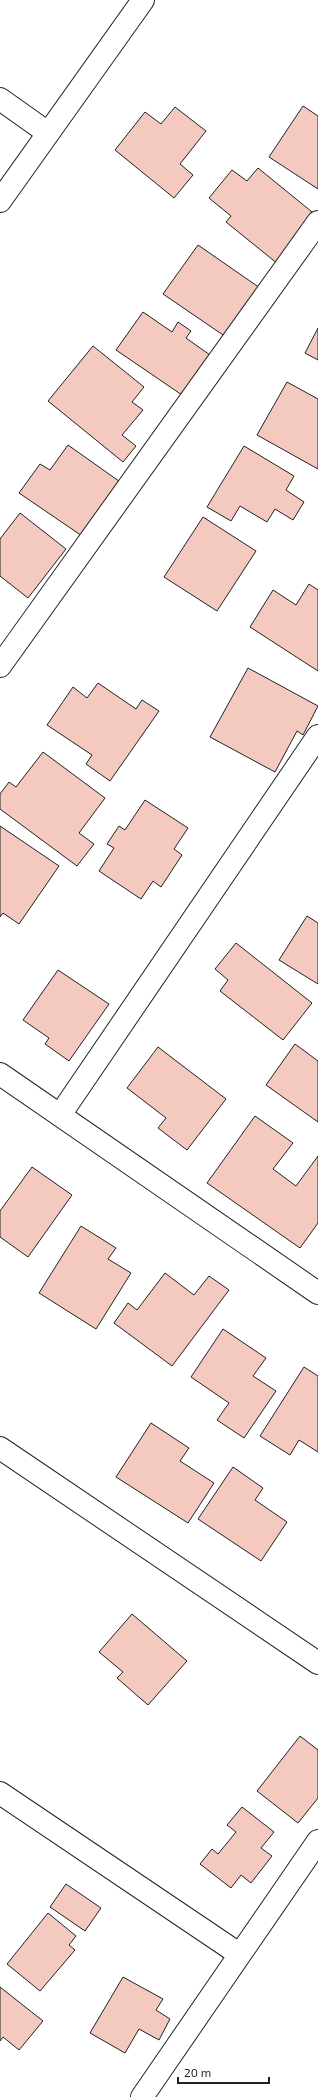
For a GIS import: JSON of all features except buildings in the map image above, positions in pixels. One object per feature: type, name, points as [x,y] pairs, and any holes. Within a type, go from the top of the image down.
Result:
[{"type":"street","points":[[0,201],[143,0]]},
{"type":"street","points":[[0,99],[48,133]]},
{"type":"street","points":[[0,666],[318,222]]},
{"type":"street","points":[[60,1115],[318,736]]},
{"type":"street","points":[[0,1074],[316,1286]]},
{"type":"street","points":[[0,1448],[318,1663]]},
{"type":"street","points":[[0,1793],[239,1954]]},
{"type":"street","points":[[142,2097],[318,1841]]}]
